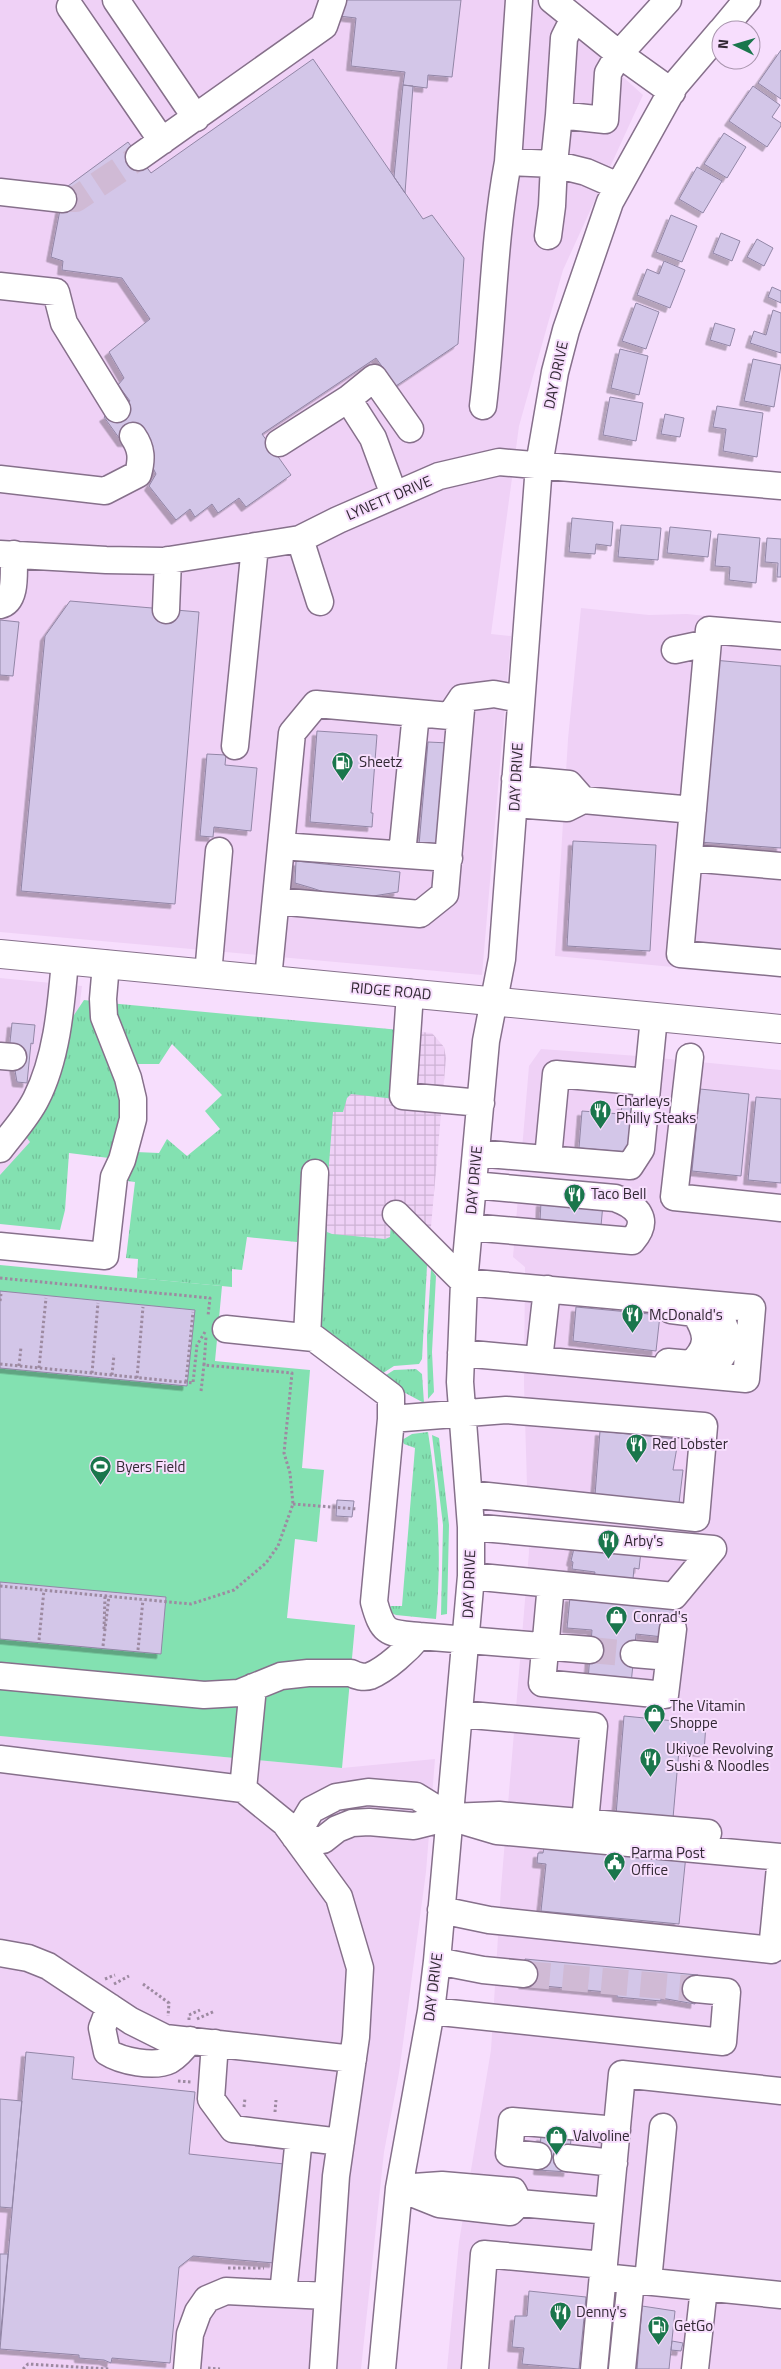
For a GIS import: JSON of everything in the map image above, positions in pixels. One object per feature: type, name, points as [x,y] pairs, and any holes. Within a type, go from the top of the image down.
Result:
[{"type":"main road","name":"RIDGE ROAD","points":[[0,954],[781,1029]]},
{"type":"street","points":[[116,0],[196,118]]},
{"type":"street","points":[[139,157],[324,26],[333,0]]},
{"type":"street","points":[[483,406],[491,341],[500,204],[508,162],[519,0]]},
{"type":"street","points":[[552,0],[619,54],[672,92]]},
{"type":"street","points":[[558,115],[605,120],[608,73],[619,54],[668,0]]},
{"type":"street","name":"DAY DRIVE","points":[[730,20],[747,0]]},
{"type":"street","points":[[70,7],[162,141]]},
{"type":"street","points":[[548,236],[552,206],[564,38],[574,18]]},
{"type":"street","name":"DAY DRIVE","points":[[382,2369],[399,2188],[431,2011],[437,1961],[467,1640],[471,1576],[471,1527],[462,1412],[461,1353],[464,1282],[486,1041],[502,959],[538,465],[555,372],[566,330],[610,202],[672,92],[711,43]]},
{"type":"street","points":[[508,162],[554,164],[586,172],[618,186]]},
{"type":"street","points":[[0,192],[63,199]]},
{"type":"street","points":[[0,286],[56,292],[64,323],[117,409]]},
{"type":"street","points":[[279,443],[348,399],[374,378],[410,429]]},
{"type":"street","points":[[348,399],[373,438],[394,495]]},
{"type":"street","points":[[0,479],[105,490],[138,474],[142,458],[139,444],[133,436]]},
{"type":"street","name":"LYNETT DRIVE","points":[[7,554],[106,560],[168,560],[300,539],[439,476],[499,462],[781,486]]},
{"type":"street","points":[[300,539],[320,602]]},
{"type":"street","points":[[235,746],[255,546]]},
{"type":"street","points":[[0,605],[5,604],[12,596],[7,554]]},
{"type":"street","points":[[166,610],[168,560]]},
{"type":"street","points":[[781,636],[709,630],[680,954],[781,963]]},
{"type":"street","points":[[675,650],[708,643]]},
{"type":"street","points":[[268,979],[292,733],[316,704],[450,716],[462,698],[494,694],[520,699]]},
{"type":"street","points":[[276,901],[420,914],[446,894],[462,698]]},
{"type":"street","points":[[402,854],[416,713]]},
{"type":"street","points":[[515,792],[567,808],[583,800],[692,810]]},
{"type":"street","points":[[281,846],[449,858]]},
{"type":"street","points":[[208,974],[218,850]]},
{"type":"street","points":[[689,858],[781,866]]},
{"type":"street","points":[[0,1149],[36,1101],[23,1058],[62,995],[65,960]]},
{"type":"street","points":[[0,1246],[105,1256],[114,1177],[122,1160],[133,1120],[133,1099],[128,1078],[104,1017],[103,999],[106,964]]},
{"type":"street","points":[[410,992],[404,1096],[481,1103]]},
{"type":"street","points":[[476,1153],[630,1166],[636,1160],[641,1149],[654,1017]]},
{"type":"street","points":[[690,1057],[674,1198],[781,1208]]},
{"type":"street","points":[[548,1158],[556,1074],[647,1082]]},
{"type":"street","points":[[307,1337],[315,1173]]},
{"type":"street","points":[[470,1227],[632,1241],[638,1229],[640,1214],[635,1207],[615,1198],[473,1185]]},
{"type":"street","points":[[396,1214],[464,1282],[752,1308],[746,1379],[461,1353]]},
{"type":"street","points":[[539,1360],[547,1289]]},
{"type":"street","points":[[574,1292],[586,1301],[695,1312],[705,1329],[705,1346],[700,1356],[691,1364],[600,1355],[576,1363]]},
{"type":"street","points":[[217,1324],[314,1338],[391,1396],[391,1419],[374,1602],[379,1623],[391,1633],[590,1650]]},
{"type":"street","points":[[391,1419],[506,1410],[704,1426],[696,1518],[469,1494]]},
{"type":"street","points":[[471,1527],[713,1549],[674,1596],[471,1576]]},
{"type":"street","points":[[550,1595],[542,1683],[665,1695],[673,1629]]},
{"type":"street","points":[[0,1676],[204,1695],[239,1693],[281,1676],[308,1673],[351,1673],[357,1676],[369,1676],[405,1651],[419,1636]]},
{"type":"street","points":[[634,1654],[670,1657]]},
{"type":"street","points":[[243,1789],[252,1687]]},
{"type":"street","points":[[460,1714],[594,1726],[585,1822]]},
{"type":"street","points":[[0,1759],[243,1789],[285,1823],[339,1897],[360,1968],[353,2059],[336,2176],[322,2369]]},
{"type":"street","points":[[295,1837],[311,1810],[336,1797],[349,1793],[368,1792],[416,1796],[450,1817],[497,1831],[781,1857],[772,1950],[489,1920],[441,1910]]},
{"type":"street","points":[[450,1817],[499,1815],[534,1817],[708,1833]]},
{"type":"street","points":[[0,1953],[28,1958],[106,1995],[131,2021],[165,2038],[196,2033],[353,2059]]},
{"type":"street","points":[[437,1961],[484,1970],[524,1974]]},
{"type":"street","points":[[431,2011],[723,2042],[728,1992],[696,1989]]},
{"type":"street","points":[[106,1995],[102,2028],[107,2052],[114,2056],[144,2062],[168,2061],[196,2033]]},
{"type":"street","points":[[196,2033],[210,2100],[233,2129],[341,2142]]},
{"type":"street","points":[[594,2369],[622,2074],[781,2091]]},
{"type":"street","points":[[538,2156],[509,2153],[512,2121],[617,2130]]},
{"type":"street","points":[[622,2369],[640,2280],[663,2127]]},
{"type":"street","points":[[283,2294],[299,2137]]},
{"type":"street","points":[[566,2158],[614,2163]]},
{"type":"street","points":[[399,2188],[446,2206],[510,2212],[519,2203],[609,2211]]},
{"type":"street","points":[[476,2369],[484,2254],[603,2271],[640,2280],[781,2295]]},
{"type":"street","points":[[696,2369],[704,2288]]},
{"type":"street","points":[[195,2368],[190,2334],[198,2312],[207,2299],[226,2291],[327,2296]]},
{"type":"path","points":[[0,1278],[210,1298],[217,1324]]},
{"type":"path","points":[[0,1301],[1,1294]]},
{"type":"path","points":[[39,1368],[46,1298]]},
{"type":"path","points":[[92,1373],[98,1303]]},
{"type":"path","points":[[137,1378],[143,1307]]},
{"type":"path","points":[[186,1382],[193,1312]]},
{"type":"path","points":[[0,1364],[193,1383],[197,1345],[207,1328],[201,1390]]},
{"type":"path","points":[[19,1366],[21,1346]]},
{"type":"path","points":[[112,1375],[114,1355]]},
{"type":"path","points":[[0,1586],[192,1604],[234,1590],[266,1563],[278,1546],[293,1504],[290,1473],[284,1453],[292,1373],[204,1365]]},
{"type":"path","points":[[283,1410],[288,1411]]},
{"type":"path","points":[[293,1504],[357,1509]]},
{"type":"path","points":[[39,1640],[44,1590]]},
{"type":"path","points":[[103,1646],[107,1596]]},
{"type":"path","points":[[138,1650],[143,1600]]},
{"type":"path","points":[[106,1995],[114,1984],[129,1976]]},
{"type":"path","points":[[143,1984],[169,2003],[167,2021]]},
{"type":"path","points":[[200,2010],[189,2015],[196,2033],[215,2012]]},
{"type":"path","points":[[276,2100],[276,2118]]},
{"type":"path","points":[[23,2369],[28,2364],[109,2369]]},
{"type":"path","points":[[195,2368],[220,2369]]},
{"type":"shaded area","points":[[0,0],[538,0],[643,95],[563,270],[519,426],[491,634],[511,636],[482,975],[0,932]]},
{"type":"shaded area","points":[[581,608],[649,615],[687,614],[781,624],[781,977],[555,956],[568,739]]},
{"type":"shaded area","points":[[0,978],[82,986],[66,1116],[33,1171],[0,1184]]},
{"type":"shaded area","points":[[333,1024],[432,1033],[444,1047],[446,1058],[426,1283],[317,1278]]},
{"type":"shaded area","points":[[541,1049],[781,1070],[781,2369],[447,2369],[459,2242],[491,2050],[501,1888],[529,1552],[524,1385],[525,1267],[513,1257],[529,1066]]},
{"type":"shaded area","points":[[0,1736],[342,1768],[435,1759],[426,1872],[399,2073],[384,2152],[361,2369],[0,2369]]},
{"type":"green space","points":[[84,1000],[93,1001],[113,1063],[124,1116],[109,1158],[69,1153],[65,1210],[60,1230],[0,1224],[0,1175],[30,1142],[23,1133],[66,1027]]},
{"type":"green space","points":[[109,1003],[400,1030],[395,1099],[351,1094],[347,1098],[343,1112],[333,1112],[326,1203],[327,1232],[385,1239],[390,1237],[391,1223],[427,1265],[422,1359],[419,1364],[394,1366],[380,1375],[318,1330],[306,1168],[297,1242],[247,1237],[242,1270],[232,1269],[232,1287],[137,1278],[138,1259],[126,1258],[135,1182],[125,1179],[136,1152],[159,1153],[167,1139],[187,1156],[220,1129],[205,1111],[222,1095],[172,1044],[159,1064],[133,1064]]},
{"type":"green space","points":[[0,1265],[222,1286],[215,1361],[310,1370],[302,1468],[324,1470],[317,1542],[295,1539],[287,1618],[355,1625],[342,1768],[0,1736]]},
{"type":"green space","points":[[431,1269],[436,1276],[432,1352],[434,1392],[428,1399],[427,1335]]},
{"type":"green space","points":[[416,1369],[422,1374],[424,1403],[383,1381],[383,1377],[394,1370]]},
{"type":"green space","points":[[428,1432],[434,1479],[439,1549],[436,1619],[396,1615],[389,1612],[391,1606],[402,1606],[415,1448],[404,1444],[402,1440],[412,1434]]},
{"type":"green space","points":[[432,1435],[439,1438],[449,1525],[447,1614],[441,1615],[443,1525]]},
{"type":"building","points":[[341,0],[461,0],[452,77],[428,75],[427,88],[403,85],[405,72],[351,66],[356,18],[339,16]]},
{"type":"building","points":[[781,50],[781,99],[758,83]]},
{"type":"building","points":[[313,59],[423,219],[432,215],[464,258],[458,344],[396,386],[376,358],[262,434],[291,475],[246,507],[239,498],[218,513],[212,504],[195,517],[190,509],[176,520],[149,486],[156,474],[153,468],[151,442],[122,442],[104,417],[130,401],[118,385],[124,378],[109,352],[150,319],[122,278],[62,270],[63,261],[51,257],[64,189],[128,142],[151,173]]},
{"type":"building","points":[[403,85],[413,86],[405,193],[394,177]]},
{"type":"building","points":[[753,86],[780,105],[772,117],[781,123],[781,126],[767,147],[729,121]]},
{"type":"building","points":[[724,133],[746,147],[727,178],[704,164]]},
{"type":"building","points":[[697,167],[722,181],[703,213],[679,199]]},
{"type":"building","points":[[671,215],[697,226],[682,262],[656,252]]},
{"type":"building","points":[[721,233],[740,241],[732,261],[713,253]]},
{"type":"building","points":[[757,239],[773,248],[764,266],[747,257]]},
{"type":"building","points":[[664,261],[685,270],[670,308],[637,295],[647,269],[659,274]]},
{"type":"building","points":[[772,287],[781,291],[781,303],[768,297]]},
{"type":"building","points":[[636,303],[659,312],[646,349],[622,341]]},
{"type":"building","points":[[773,310],[781,313],[781,353],[750,343],[754,331],[766,335]]},
{"type":"building","points":[[715,323],[735,329],[730,346],[710,340]]},
{"type":"building","points":[[620,349],[648,356],[639,395],[611,388]]},
{"type":"building","points":[[753,359],[781,365],[774,407],[744,401]]},
{"type":"building","points":[[610,397],[643,403],[636,441],[603,435]]},
{"type":"building","points":[[717,406],[763,413],[757,457],[723,451],[726,429],[713,427]]},
{"type":"building","points":[[665,414],[684,418],[680,437],[661,434]]},
{"type":"building","points":[[572,518],[613,522],[611,546],[596,544],[595,554],[569,552]]},
{"type":"building","points":[[621,525],[661,528],[658,560],[618,557]]},
{"type":"building","points":[[670,527],[711,531],[708,557],[667,553]]},
{"type":"building","points":[[718,534],[760,538],[756,583],[729,580],[730,567],[715,566]]},
{"type":"building","points":[[767,538],[781,539],[781,577],[777,577],[778,563],[765,562]]},
{"type":"building","points":[[70,601],[199,612],[175,904],[21,891],[45,636]]},
{"type":"building","points":[[0,620],[19,622],[13,676],[0,675]]},
{"type":"building","points":[[713,660],[781,666],[781,848],[699,842]]},
{"type":"building","points":[[317,731],[377,735],[371,813],[373,813],[372,827],[310,822]]},
{"type":"building","points":[[428,742],[449,743],[440,847],[419,845]]},
{"type":"building","points":[[207,754],[226,755],[225,765],[257,768],[251,831],[214,827],[213,837],[200,836]]},
{"type":"building","points":[[573,841],[656,845],[650,951],[567,946]]},
{"type":"building","points":[[296,861],[400,872],[398,892],[367,897],[330,894],[295,883]]},
{"type":"building","points":[[12,1023],[35,1025],[33,1044],[31,1043],[27,1083],[17,1082],[10,1042]]},
{"type":"building","points":[[700,1089],[749,1094],[741,1176],[692,1171]]},
{"type":"building","points":[[756,1097],[781,1099],[781,1183],[748,1180]]},
{"type":"building","points":[[622,1105],[636,1107],[628,1152],[579,1148],[582,1111],[621,1114]]},
{"type":"building","points":[[541,1202],[603,1204],[601,1226],[540,1221]]},
{"type":"building","points":[[0,1291],[195,1310],[187,1386],[0,1368]]},
{"type":"building","points":[[576,1307],[660,1315],[656,1351],[573,1341]]},
{"type":"building","name":"Red Lobster","points":[[600,1431],[676,1439],[675,1447],[677,1447],[673,1470],[683,1470],[679,1503],[595,1495]]},
{"type":"building","points":[[337,1500],[354,1501],[352,1517],[336,1516]]},
{"type":"building","points":[[575,1544],[641,1551],[639,1569],[634,1568],[633,1579],[594,1577],[595,1572],[572,1569],[573,1562],[571,1561]]},
{"type":"building","points":[[0,1582],[166,1597],[161,1654],[0,1639]]},
{"type":"building","points":[[570,1597],[675,1606],[674,1618],[666,1617],[663,1637],[636,1634],[631,1684],[588,1680],[592,1630],[567,1628]]},
{"type":"building","points":[[624,1716],[706,1724],[704,1752],[679,1750],[673,1818],[616,1815]]},
{"type":"building","points":[[544,1847],[686,1855],[679,1924],[541,1911],[546,1864],[537,1863],[538,1853],[543,1853]]},
{"type":"building","points":[[525,1959],[698,1975],[695,2004],[661,1998],[661,2001],[617,1997],[617,1993],[523,1984]]},
{"type":"building","points":[[26,2052],[74,2057],[72,2079],[195,2092],[189,2154],[284,2164],[274,2263],[193,2256],[179,2267],[170,2363],[112,2358],[111,2363],[104,2360],[79,2358],[79,2355],[0,2349]]},
{"type":"building","points":[[0,2099],[22,2101],[12,2208],[0,2207]]},
{"type":"building","points":[[541,2136],[571,2139],[568,2172],[538,2170]]},
{"type":"building","points":[[0,2254],[8,2254],[0,2340]]},
{"type":"building","points":[[529,2291],[586,2297],[579,2369],[522,2364],[524,2348],[512,2347],[515,2316],[527,2316]]},
{"type":"building","points":[[642,2306],[675,2311],[669,2369],[637,2369]]},
{"type":"building","points":[[672,2341],[683,2343],[681,2351],[671,2350]]},
{"type":"tunnel","points":[[63,199],[76,199],[139,157]]},
{"type":"tunnel","points":[[590,1650],[634,1654]]},
{"type":"tunnel","points":[[524,1974],[696,1989]]},
{"type":"place","name":"Sheetz","points":[[343,781]]},
{"type":"place","name":"Charleys Philly Steaks","points":[[600,1129]]},
{"type":"place","name":"Taco Bell","points":[[575,1213]]},
{"type":"place","name":"McDonald's","points":[[633,1334]]},
{"type":"place","name":"Red Lobster","points":[[636,1463]]},
{"type":"place","name":"Byers Field","points":[[100,1486]]},
{"type":"place","name":"Arby's","points":[[608,1560]]},
{"type":"place","name":"Conrad's","points":[[617,1636]]},
{"type":"place","name":"The Vitamin Shoppe","points":[[654,1734]]},
{"type":"place","name":"Ukiyoe Revolving Sushi & Noodles","points":[[650,1777]]},
{"type":"place","name":"Parma Post Office","points":[[615,1881]]},
{"type":"place","name":"Valvoline","points":[[557,2155]]},
{"type":"place","name":"Denny's","points":[[560,2331]]},
{"type":"place","name":"GetGo","points":[[658,2345]]}]
